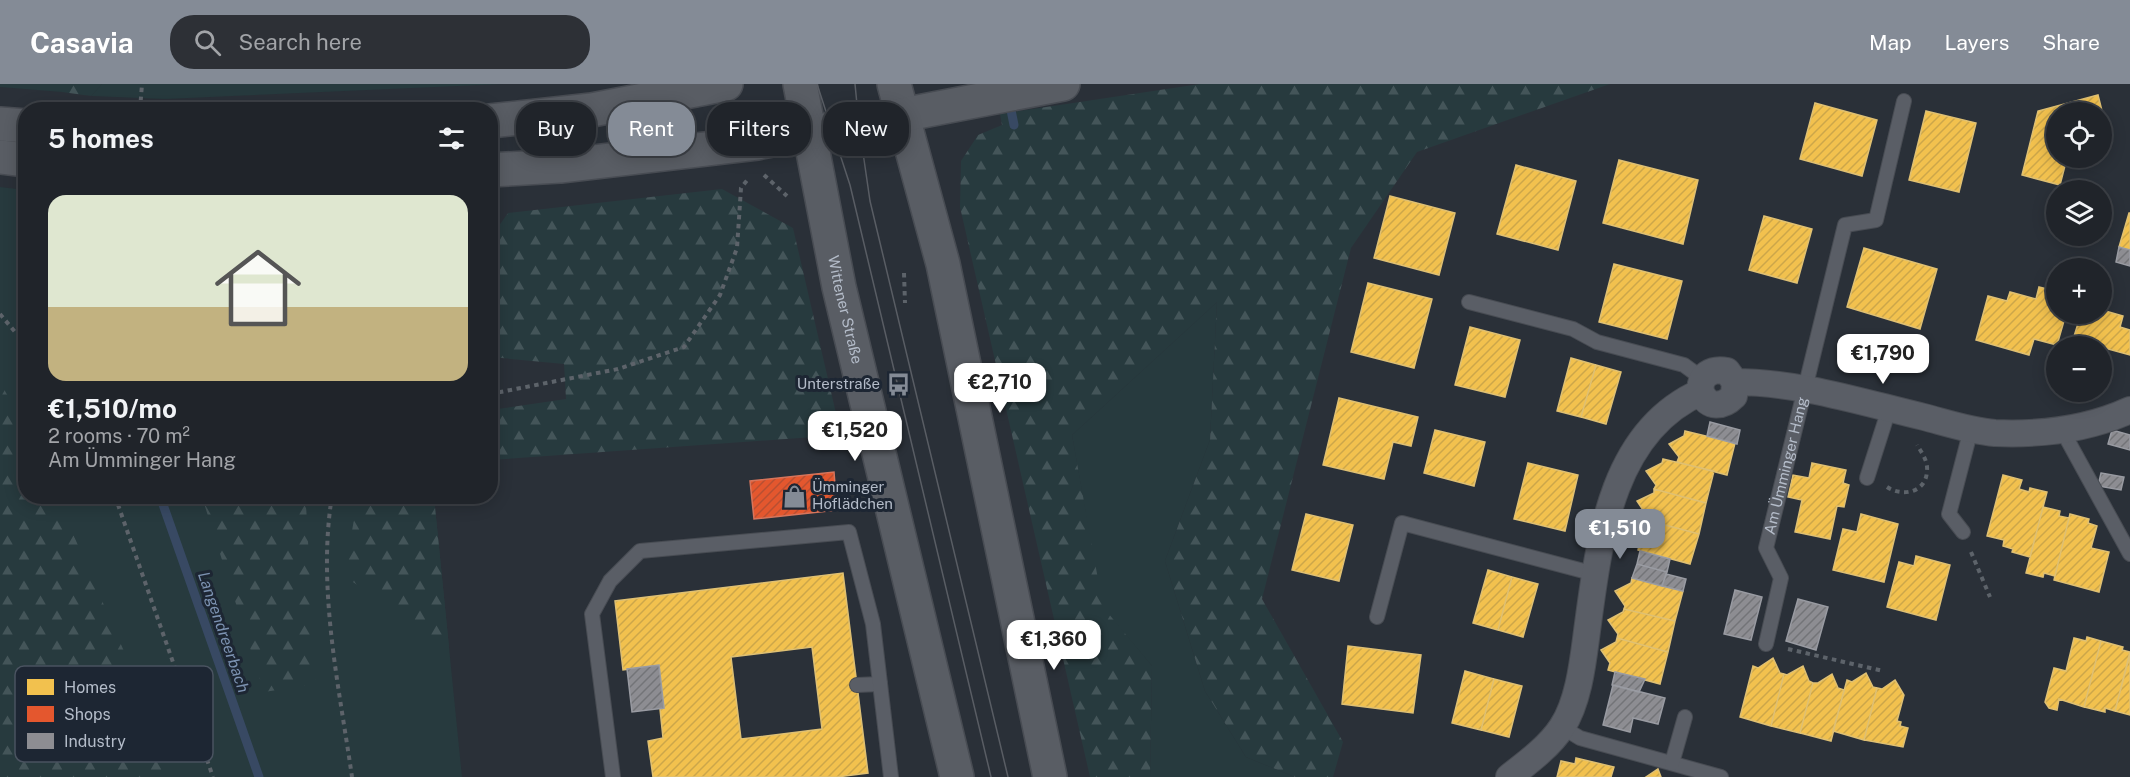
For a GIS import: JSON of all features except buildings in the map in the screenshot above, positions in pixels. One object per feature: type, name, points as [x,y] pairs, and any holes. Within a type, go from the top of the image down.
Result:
[{"type":"main road","points":[[498,121],[592,110],[726,84]]},
{"type":"main road","name":"Wittener Straße","points":[[800,84],[803,102]]},
{"type":"main road","points":[[894,84],[899,102]]},
{"type":"main road","points":[[909,115],[1063,84]]},
{"type":"main road","points":[[0,124],[18,125]]},
{"type":"main road","points":[[909,138],[943,264],[1050,777]]},
{"type":"main road","name":"Wittener Straße","points":[[811,145],[842,298],[957,777]]},
{"type":"main road","points":[[498,169],[658,156],[707,149]]},
{"type":"main road","points":[[0,157],[18,159]]},
{"type":"street","name":"Am Ümminger Hang","points":[[1509,777],[1535,756],[1562,727],[1578,682],[1595,574],[1619,478],[1639,440],[1680,402],[1702,386],[1709,372],[1718,369],[1727,371],[1735,382],[1770,382],[1806,389],[1994,433],[2062,430],[2109,419],[2130,410]]},
{"type":"lane","name":"Am Ümminger Hang","points":[[1766,644],[1781,578],[1766,548],[1845,225],[1876,220],[1904,101]]},
{"type":"lane","points":[[1469,302],[1573,329],[1597,342],[1684,365],[1702,386]]},
{"type":"lane","points":[[1868,478],[1889,409]]},
{"type":"lane","points":[[1963,532],[1949,514],[1971,429]]},
{"type":"lane","points":[[2062,430],[2130,554]]},
{"type":"lane","points":[[1377,617],[1402,523],[1595,574]]},
{"type":"lane","points":[[613,777],[592,614],[610,581],[640,551],[849,532],[873,624],[891,777]]},
{"type":"lane","points":[[857,685],[880,684]]},
{"type":"lane","points":[[1672,763],[1685,717]]},
{"type":"lane","points":[[1562,727],[1580,738],[1721,777]]},
{"type":"path","points":[[141,102],[142,84]]},
{"type":"path","points":[[498,392],[618,369],[684,347],[720,295],[737,248],[741,188],[755,171],[769,178],[794,204]]},
{"type":"path","points":[[904,273],[905,303]]},
{"type":"path","points":[[0,314],[18,335]]},
{"type":"path","points":[[1872,464],[1877,476],[1889,489],[1900,493],[1912,492],[1922,485],[1927,473],[1925,459],[1917,445],[1907,439],[1881,434]]},
{"type":"path","points":[[118,504],[174,666]]},
{"type":"path","points":[[331,504],[327,526],[330,611],[352,777]]},
{"type":"path","points":[[1963,532],[1990,597]]},
{"type":"path","points":[[1766,644],[1884,671]]},
{"type":"path","points":[[208,762],[213,777]]},
{"type":"green space","points":[[0,84],[62,84],[62,92],[0,87]]},
{"type":"green space","points":[[62,84],[102,84],[91,96],[62,92]]},
{"type":"green space","points":[[102,84],[503,84],[165,99],[91,96]]},
{"type":"green space","points":[[1200,84],[1610,84],[1417,152],[1351,248],[1262,599],[1343,742],[1333,777],[1295,777],[1246,757],[1205,691],[1165,561],[1210,440],[1217,302],[1072,435],[1103,607],[1152,666],[1150,777],[1090,777],[960,207],[961,161],[978,135],[1002,125],[1000,114]]},
{"type":"green space","points":[[0,187],[18,189],[18,504],[435,504],[462,777],[0,777]]},
{"type":"green space","points":[[722,189],[793,228],[841,435],[498,460],[498,409],[566,399],[564,364],[498,358],[498,227],[508,213]]},
{"type":"green space","points":[[1217,302],[1210,440],[1165,561],[1205,691],[1246,757],[1295,777],[1150,777],[1152,666],[1102,607],[1072,435]]},
{"type":"green space","points":[[0,382],[18,414],[18,504],[60,504],[130,666],[15,666],[15,762],[166,762],[160,777],[0,777]]},
{"type":"green space","points":[[204,504],[306,505],[316,684],[264,692]]},
{"type":"green space","points":[[357,504],[435,504],[449,647],[344,576]]},
{"type":"waterway","points":[[1009,100],[1014,125]]},
{"type":"waterway","name":"Langendreerbach","points":[[163,504],[259,777]]},
{"type":"tram line","points":[[817,84],[850,185],[991,777]]},
{"type":"tram line","points":[[855,84],[870,201],[1008,777]]},
{"type":"place","name":"Unterstraße","points":[[898,384]]},
{"type":"place","name":"Ümminger Hoflädchen","points":[[794,496]]}]
